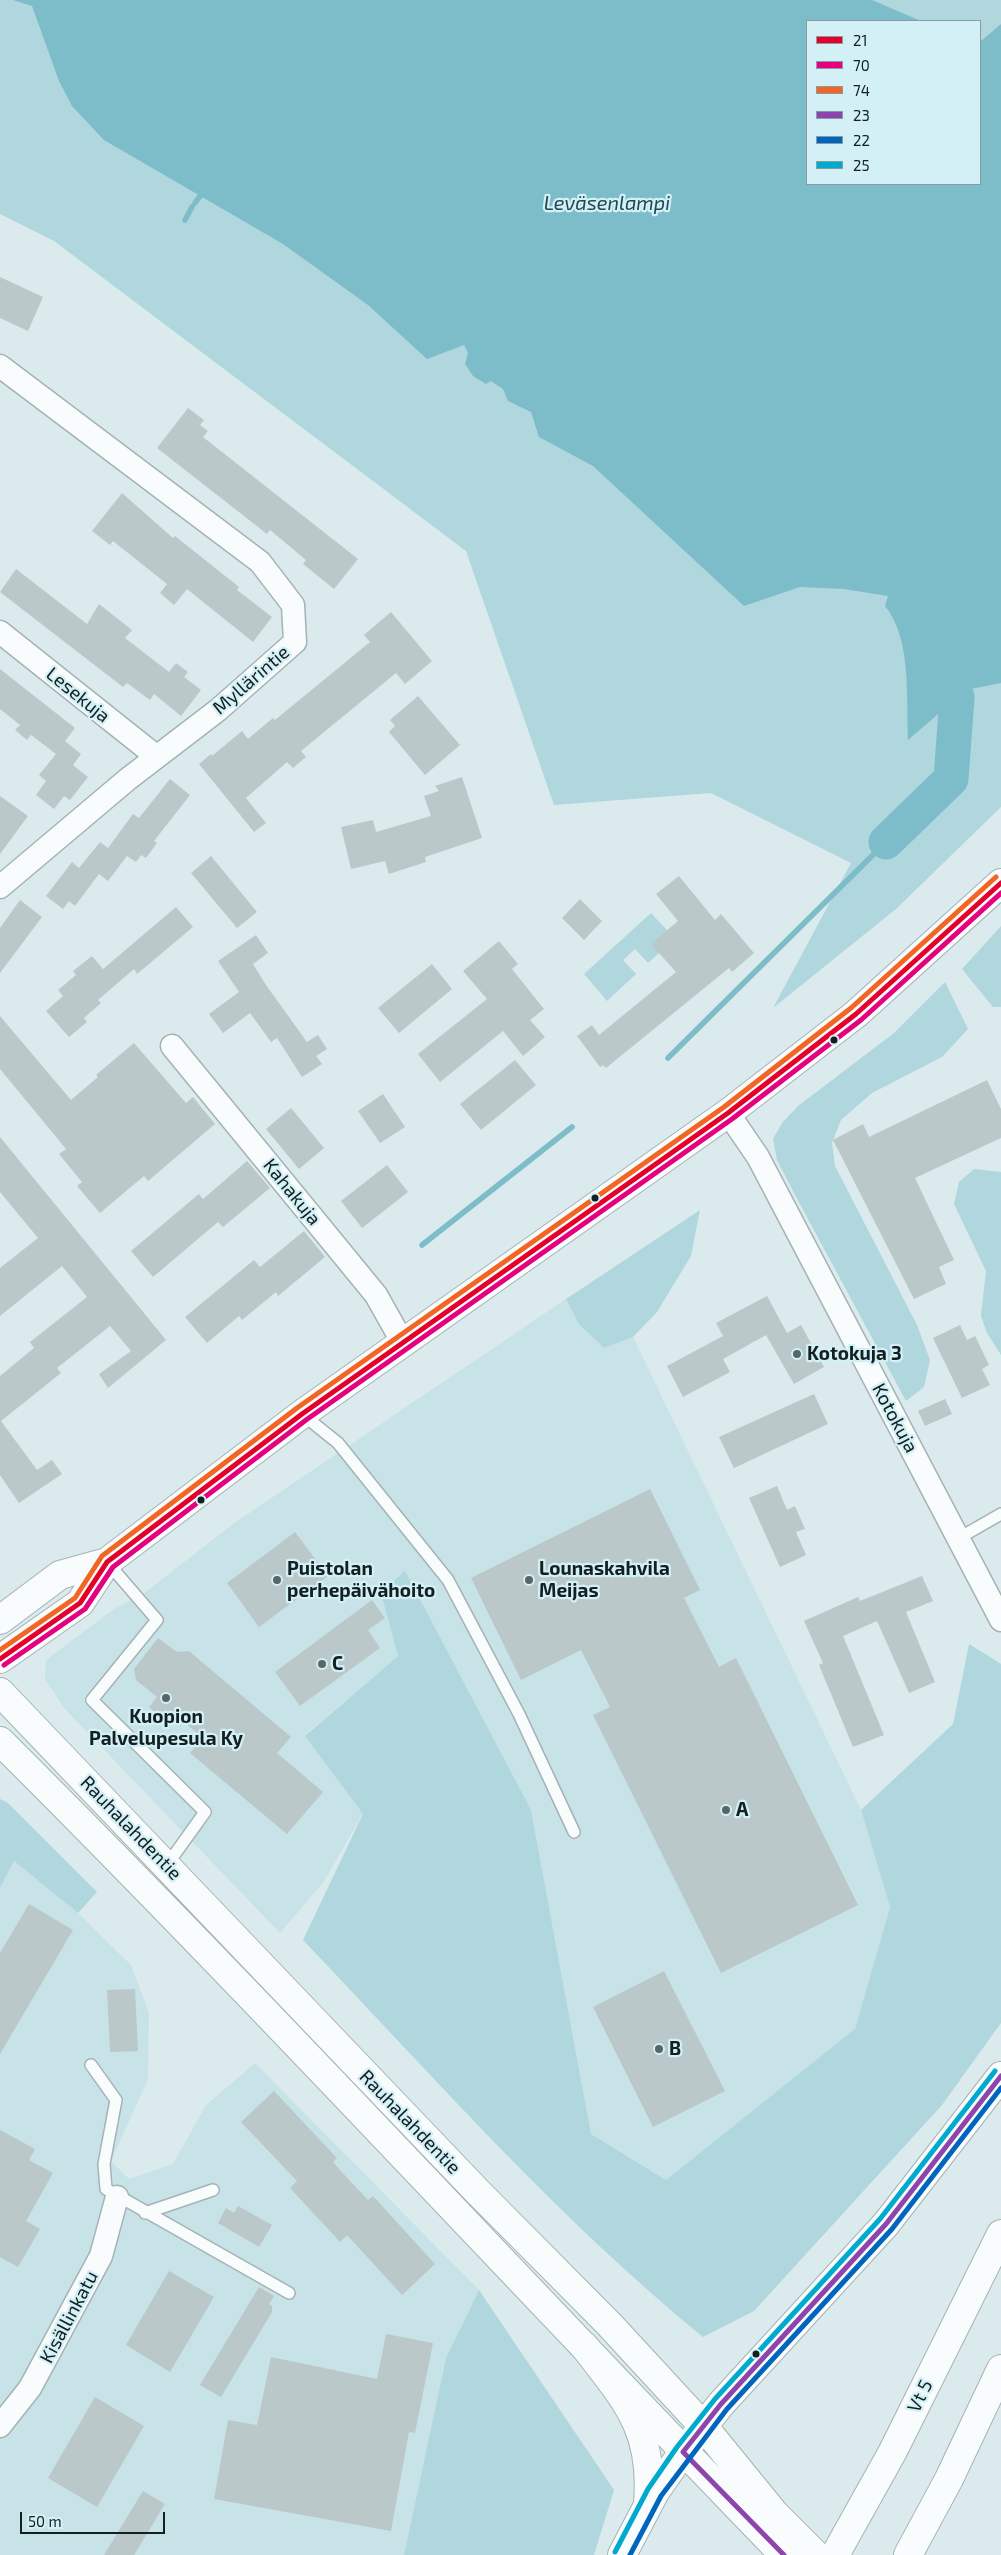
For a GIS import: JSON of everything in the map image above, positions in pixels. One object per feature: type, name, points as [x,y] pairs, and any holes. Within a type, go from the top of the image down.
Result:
[{"type":"main road","points":[[0,1659],[80,1602],[107,1562],[302,1414],[728,1113],[856,1014],[1001,883]]},
{"type":"main road","points":[[0,1620],[60,1575],[107,1562]]},
{"type":"main road","name":"Rauhalahdentie","points":[[0,1692],[477,2191],[609,2324],[704,2427],[768,2522],[784,2555]]},
{"type":"main road","name":"Rauhalahdentie","points":[[0,1741],[147,1888],[683,2452],[768,2522],[816,2555]]},
{"type":"main road","points":[[622,2555],[648,2506],[683,2452],[722,2404],[886,2224],[1001,2076]]},
{"type":"main road","name":"Vt 5","points":[[835,2555],[893,2451],[1001,2234]]},
{"type":"main road","points":[[584,2346],[629,2405],[640,2429],[650,2475],[648,2506]]},
{"type":"main road","points":[[908,2555],[949,2479],[1001,2369]]},
{"type":"street","name":"Myllärintie","points":[[0,366],[260,562],[293,605],[295,642],[218,710],[157,757],[0,887]]},
{"type":"street","name":"Lesekuja","points":[[0,632],[157,757]]},
{"type":"street","name":"Kahakuja","points":[[172,1046],[376,1295],[403,1343]]},
{"type":"street","name":"Kotokuja","points":[[728,1113],[758,1157],[1001,1620]]},
{"type":"street","name":"Kisällinkatu","points":[[0,2426],[30,2388],[101,2256],[117,2197]]},
{"type":"lane","points":[[302,1414],[338,1443],[448,1580],[519,1714],[574,1832]]},
{"type":"lane","points":[[958,1538],[1001,1514]]},
{"type":"lane","points":[[107,1562],[157,1620],[92,1700],[205,1812],[167,1865]]},
{"type":"lane","points":[[91,2065],[116,2100],[104,2164],[106,2189],[117,2197],[289,2293]]},
{"type":"lane","points":[[146,2213],[213,2190]]},
{"type":"shaded area","points":[[0,0],[76,0],[1001,591],[1001,807],[896,909],[773,1008],[851,863],[711,793],[554,805],[466,551],[54,241],[0,214]]},
{"type":"shaded area","points":[[833,0],[1001,0],[1001,75],[981,65],[981,20],[881,20]]},
{"type":"shaded area","points":[[651,913],[675,939],[648,963],[635,949],[623,960],[636,974],[607,1001],[584,974]]},
{"type":"shaded area","points":[[1001,926],[1001,1007],[993,1007],[962,969]]},
{"type":"shaded area","points":[[945,982],[968,1029],[942,1057],[872,1093],[841,1120],[832,1143],[835,1166],[917,1325],[930,1360],[924,1387],[906,1401],[777,1160],[773,1139],[782,1123],[798,1106],[894,1033]]},
{"type":"shaded area","points":[[974,1169],[1001,1172],[1001,1355],[987,1333],[981,1316],[986,1271],[954,1204],[959,1182]]},
{"type":"shaded area","points":[[700,1210],[691,1256],[657,1312],[633,1337],[604,1348],[578,1323],[566,1299]]},
{"type":"shaded area","points":[[566,1299],[578,1323],[604,1348],[633,1337],[861,1810],[890,1907],[855,2030],[666,2180],[591,2134],[531,1810],[381,1593],[398,1656],[305,1735],[363,1814],[323,1883],[280,1933],[65,1709],[45,1679],[46,1660],[114,1609],[143,1594],[233,1524]]},
{"type":"shaded area","points":[[405,1571],[531,1810],[591,2134],[666,2180],[855,2029],[890,1907],[861,1810],[953,1724],[969,1644],[1001,1664],[1001,2023],[942,2105],[754,2311],[703,2337],[597,2244],[547,2195],[448,2094],[303,1940],[363,1814],[305,1736],[398,1656],[381,1593]]},
{"type":"shaded area","points":[[0,1799],[8,1803],[97,1892],[78,1913],[14,1861],[0,1888]]},
{"type":"shaded area","points":[[14,1861],[78,1913],[131,1965],[149,2013],[148,2079],[111,2161],[129,2179],[173,2164],[206,2105],[255,2063],[479,2290],[446,2358],[404,2555],[0,2555],[0,1888]]},
{"type":"shaded area","points":[[479,2290],[614,2490],[594,2555],[404,2555],[446,2358]]},
{"type":"water","name":"Leväsenlampi","points":[[13,0],[872,0],[919,20],[806,20],[806,185],[981,185],[981,41],[1001,24],[1001,683],[966,690],[908,740],[904,652],[894,620],[885,606],[888,596],[844,589],[800,587],[744,606],[593,466],[539,437],[531,412],[508,401],[503,389],[491,381],[486,384],[473,376],[465,364],[468,353],[464,345],[427,359],[368,305],[283,244],[104,140],[72,106],[59,81],[32,6]]},
{"type":"building","points":[[0,277],[43,297],[28,331],[0,318]]},
{"type":"building","points":[[188,408],[204,420],[200,425],[208,431],[203,437],[358,559],[334,589],[303,564],[306,560],[270,530],[267,534],[157,448]]},
{"type":"building","points":[[122,493],[173,538],[175,536],[239,587],[237,590],[272,617],[253,642],[187,589],[174,605],[160,593],[167,584],[113,541],[110,545],[92,531]]},
{"type":"building","points":[[16,569],[87,624],[99,604],[132,630],[125,638],[169,672],[176,663],[188,672],[184,677],[201,690],[181,716],[154,694],[150,700],[127,683],[123,687],[0,592]]},
{"type":"building","points":[[391,612],[432,661],[405,684],[396,673],[301,751],[306,757],[293,768],[287,762],[246,798],[266,823],[254,832],[199,764],[211,754],[212,756],[242,731],[248,739],[273,718],[275,720],[370,642],[364,635]]},
{"type":"building","points":[[0,669],[75,728],[65,741],[81,754],[73,765],[88,777],[70,800],[64,796],[54,809],[36,795],[46,781],[39,775],[56,754],[31,735],[27,740],[15,730],[20,725],[0,709]]},
{"type":"building","points":[[418,696],[460,745],[425,775],[389,732],[395,726],[390,720]]},
{"type":"building","points":[[462,777],[482,838],[425,857],[426,862],[389,874],[385,861],[351,869],[341,827],[373,820],[376,832],[431,816],[424,796],[439,791],[435,786]]},
{"type":"building","points":[[170,779],[190,795],[154,841],[157,843],[146,858],[141,855],[136,862],[127,856],[108,881],[99,874],[75,906],[69,901],[63,909],[46,896],[72,862],[79,868],[100,842],[108,848],[133,814],[139,818]]},
{"type":"building","points":[[0,796],[28,816],[0,854]]},
{"type":"building","points":[[211,856],[257,912],[237,928],[191,873]]},
{"type":"building","points":[[679,876],[715,920],[721,914],[754,953],[732,972],[729,968],[606,1068],[603,1065],[600,1067],[577,1036],[592,1025],[599,1035],[676,972],[651,944],[678,921],[656,894]]},
{"type":"building","points":[[580,899],[602,921],[584,940],[562,918]]},
{"type":"building","points":[[20,900],[42,917],[0,973],[0,928]]},
{"type":"building","points":[[176,907],[193,927],[137,974],[134,969],[98,1000],[101,1003],[84,1018],[87,1022],[69,1037],[46,1011],[63,996],[58,990],[76,975],[73,971],[92,956],[103,969]]},
{"type":"building","points":[[256,935],[268,953],[253,964],[266,985],[307,1042],[318,1035],[327,1049],[316,1056],[322,1064],[302,1077],[277,1038],[271,1042],[250,1013],[223,1033],[209,1014],[239,992],[218,961]]},
{"type":"building","points":[[499,941],[518,964],[512,969],[544,1009],[530,1020],[545,1037],[523,1056],[503,1031],[440,1082],[418,1054],[487,999],[463,971]]},
{"type":"building","points":[[432,964],[452,989],[399,1033],[378,1008]]},
{"type":"building","points":[[0,1016],[71,1100],[98,1077],[96,1075],[134,1043],[186,1103],[193,1097],[215,1124],[148,1181],[144,1176],[100,1213],[77,1186],[82,1182],[59,1154],[66,1149],[0,1069]]},
{"type":"building","points":[[515,1060],[536,1085],[481,1130],[460,1104]]},
{"type":"building","points":[[987,1080],[1001,1109],[1001,1138],[915,1178],[954,1260],[939,1267],[946,1284],[914,1299],[833,1140],[863,1124],[869,1137]]},
{"type":"building","points":[[383,1094],[405,1127],[380,1143],[358,1111]]},
{"type":"building","points":[[291,1108],[324,1148],[299,1169],[266,1129]]},
{"type":"building","points":[[0,1137],[166,1340],[108,1388],[99,1374],[131,1351],[110,1326],[57,1368],[61,1373],[1,1421],[37,1470],[52,1460],[62,1474],[19,1503],[0,1475],[0,1376],[34,1348],[30,1342],[87,1297],[62,1266],[0,1316],[0,1268],[38,1238],[0,1192]]},
{"type":"building","points":[[247,1161],[270,1188],[223,1227],[218,1222],[153,1277],[131,1251],[199,1194],[203,1199]]},
{"type":"building","points":[[387,1165],[408,1192],[362,1228],[341,1201]]},
{"type":"building","points":[[304,1231],[325,1257],[278,1296],[276,1292],[242,1320],[239,1316],[207,1343],[185,1317],[254,1260],[260,1267]]},
{"type":"building","points":[[767,1296],[787,1333],[801,1325],[824,1367],[794,1384],[766,1335],[723,1359],[730,1372],[683,1397],[667,1366],[723,1336],[716,1323]]},
{"type":"building","points":[[960,1325],[967,1340],[975,1336],[989,1365],[982,1369],[990,1385],[962,1398],[933,1338]]},
{"type":"building","points":[[814,1394],[828,1424],[734,1468],[719,1437]]},
{"type":"building","points":[[945,1399],[952,1414],[925,1426],[918,1411]]},
{"type":"building","points":[[777,1486],[787,1510],[795,1506],[805,1529],[796,1532],[806,1555],[780,1567],[749,1498]]},
{"type":"building","name":"A","points":[[650,1489],[700,1590],[684,1598],[719,1667],[736,1658],[858,1905],[721,1973],[593,1715],[610,1707],[581,1650],[521,1680],[471,1578]]},
{"type":"building","name":"Puistolan perhepäivähoito","points":[[295,1532],[328,1576],[259,1627],[227,1583]]},
{"type":"building","points":[[922,1576],[933,1601],[906,1612],[935,1682],[909,1693],[877,1621],[843,1636],[884,1735],[853,1747],[819,1665],[823,1663],[804,1621],[858,1597],[860,1601]]},
{"type":"building","name":"C","points":[[372,1600],[385,1618],[368,1630],[380,1648],[300,1706],[275,1672]]},
{"type":"building","points":[[158,1638],[177,1652],[189,1651],[291,1737],[277,1753],[323,1792],[287,1834],[190,1753],[203,1738],[171,1711],[164,1720],[149,1707],[157,1697],[136,1680],[134,1669]]},
{"type":"building","points":[[29,1904],[73,1930],[0,2054],[0,1953]]},
{"type":"building","name":"B","points":[[664,1971],[725,2091],[653,2127],[593,2007]]},
{"type":"building","points":[[135,1989],[138,2051],[110,2052],[107,1990]]},
{"type":"building","points":[[274,2091],[337,2158],[333,2162],[350,2181],[368,2200],[373,2196],[435,2264],[402,2295],[347,2235],[340,2242],[290,2188],[297,2181],[241,2122]]},
{"type":"building","points":[[0,2130],[35,2149],[29,2160],[53,2173],[26,2221],[40,2229],[18,2267],[0,2257]]},
{"type":"building","points":[[238,2206],[272,2225],[259,2247],[218,2223],[226,2208],[234,2213]]},
{"type":"building","points":[[169,2271],[214,2297],[170,2372],[126,2345]]},
{"type":"building","points":[[259,2287],[274,2296],[269,2304],[272,2306],[272,2312],[221,2397],[200,2385]]},
{"type":"building","points":[[386,2334],[433,2343],[415,2433],[409,2432],[391,2531],[214,2499],[228,2420],[257,2425],[271,2357],[377,2379]]},
{"type":"building","points":[[95,2397],[144,2426],[97,2507],[48,2478]]},
{"type":"building","points":[[143,2491],[165,2504],[134,2555],[104,2555]]},
{"type":"waterway","points":[[195,203],[200,196]]},
{"type":"waterway","points":[[185,220],[192,207]]},
{"type":"waterway","points":[[886,842],[951,779],[957,697]]},
{"type":"waterway","points":[[668,1058],[886,842]]},
{"type":"waterway","points":[[422,1245],[572,1127]]},
{"type":"transit line","name":"74","points":[[0,1650],[75,1598],[102,1556],[297,1408],[724,1107],[851,1008],[996,877]]},
{"type":"transit line","name":"21","points":[[0,1659],[80,1603],[107,1562],[302,1414],[728,1113],[856,1014],[1001,883]]},
{"type":"transit line","name":"70","points":[[4,1665],[85,1609],[113,1567],[306,1420],[732,1119],[861,1020],[1001,893]]},
{"type":"transit line","name":"25","points":[[615,2552],[648,2489],[677,2447],[715,2399],[880,2219],[995,2071]]},
{"type":"transit line","name":"23","points":[[784,2555],[683,2452],[721,2404],[886,2224],[1001,2076]]},
{"type":"transit line","name":"22","points":[[630,2555],[661,2496],[727,2409],[892,2229],[1001,2088]]},
{"type":"place","name":"Kotokuja 3","points":[[797,1354]]},
{"type":"place","name":"Puistolan perhepäivähoito","points":[[277,1580]]},
{"type":"place","name":"Lounaskahvila Meijas","points":[[529,1580]]},
{"type":"place","name":"C","points":[[322,1664]]},
{"type":"place","name":"Kuopion Palvelupesula Ky","points":[[166,1698]]},
{"type":"place","name":"A","points":[[726,1810]]},
{"type":"place","name":"B","points":[[659,2049]]}]
